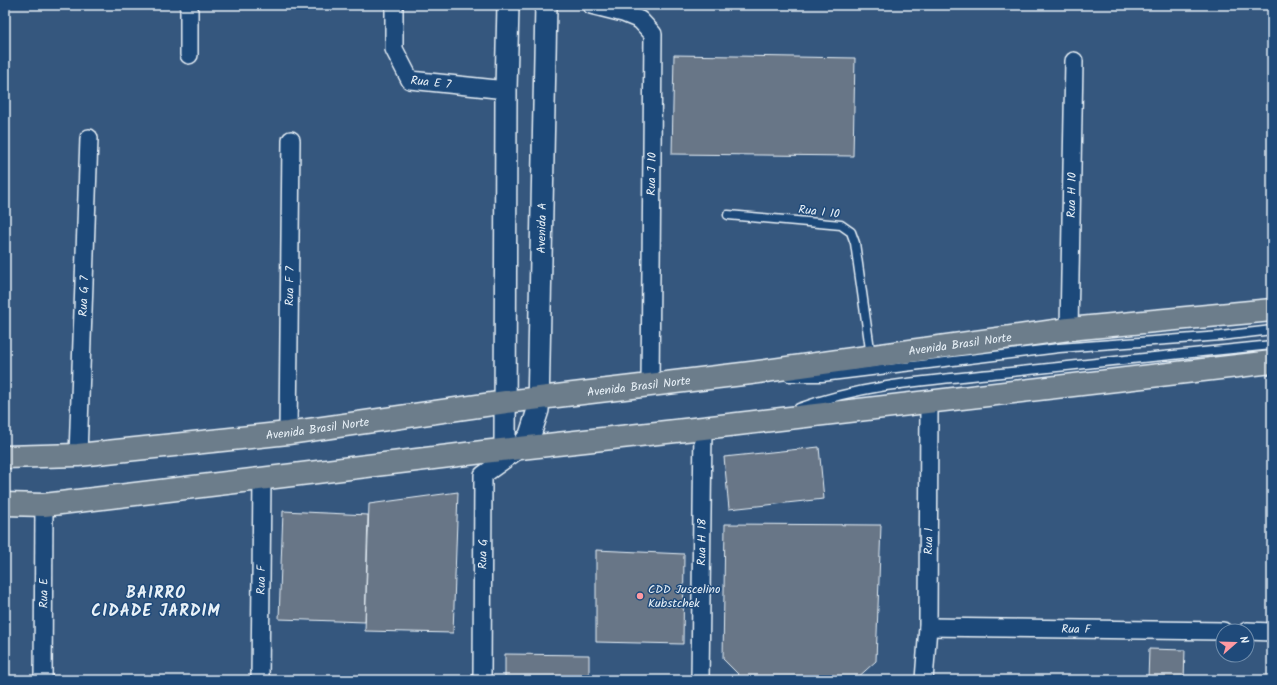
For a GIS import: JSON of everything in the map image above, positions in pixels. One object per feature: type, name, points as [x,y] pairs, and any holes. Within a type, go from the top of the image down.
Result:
[{"type":"main road","name":"Avenida Brasil Norte","points":[[5,457],[78,454],[288,433],[506,402],[751,373],[1069,329],[1272,310]]},
{"type":"main road","points":[[5,504],[44,505],[513,448],[769,421],[1272,362]]},
{"type":"street","points":[[189,5],[189,55]]},
{"type":"street","name":"Rua E 7","points":[[394,5],[394,49],[410,80],[506,90]]},
{"type":"street","points":[[508,5],[506,90],[506,402],[513,448]]},
{"type":"street","name":"Avenida A","points":[[513,448],[530,435],[538,410],[546,5]]},
{"type":"street","name":"Rua J 10","points":[[591,5],[623,13],[640,20],[653,34],[650,385]]},
{"type":"street","name":"Rua H 10","points":[[1069,329],[1074,61]]},
{"type":"street","name":"Rua G 7","points":[[78,454],[89,138]]},
{"type":"street","name":"Rua F 7","points":[[288,433],[291,140]]},
{"type":"street","name":"Rua 1","points":[[924,680],[928,627],[929,402]]},
{"type":"street","name":"Rua H 18","points":[[700,680],[703,428]]},
{"type":"street","name":"Rua G","points":[[482,680],[483,475],[513,448]]},
{"type":"street","name":"Rua F","points":[[260,680],[262,479]]},
{"type":"street","name":"Rua E","points":[[43,680],[44,505]]},
{"type":"street","name":"Rua F","points":[[928,627],[1215,631]]},
{"type":"street","points":[[1255,631],[1272,632]]},
{"type":"lane","name":"Rua I 10","points":[[728,216],[841,225],[851,232],[855,243],[871,357]]},
{"type":"lane","points":[[751,373],[797,377],[822,377],[1059,348],[1221,336],[1272,330]]},
{"type":"lane","points":[[769,421],[815,402],[858,390],[883,386],[1143,357],[1272,345]]},
{"type":"building","points":[[674,55],[855,58],[853,156],[672,154]]},
{"type":"building","points":[[819,447],[824,499],[729,509],[724,457]]},
{"type":"building","points":[[458,492],[453,633],[365,631],[369,504]]},
{"type":"building","points":[[283,511],[368,515],[365,622],[279,619]]},
{"type":"building","points":[[725,524],[881,525],[876,661],[855,680],[744,680],[723,659]]},
{"type":"building","points":[[596,550],[684,554],[683,644],[596,642]]},
{"type":"building","points":[[1149,649],[1185,650],[1184,680],[1148,680]]},
{"type":"building","points":[[505,654],[589,655],[589,680],[505,680]]},
{"type":"place","name":"CDD Juscelino Kubstchek","points":[[640,596]]},
{"type":"district","name":"BAIRRO CIDADE JARDIM","points":[[156,602]]}]
